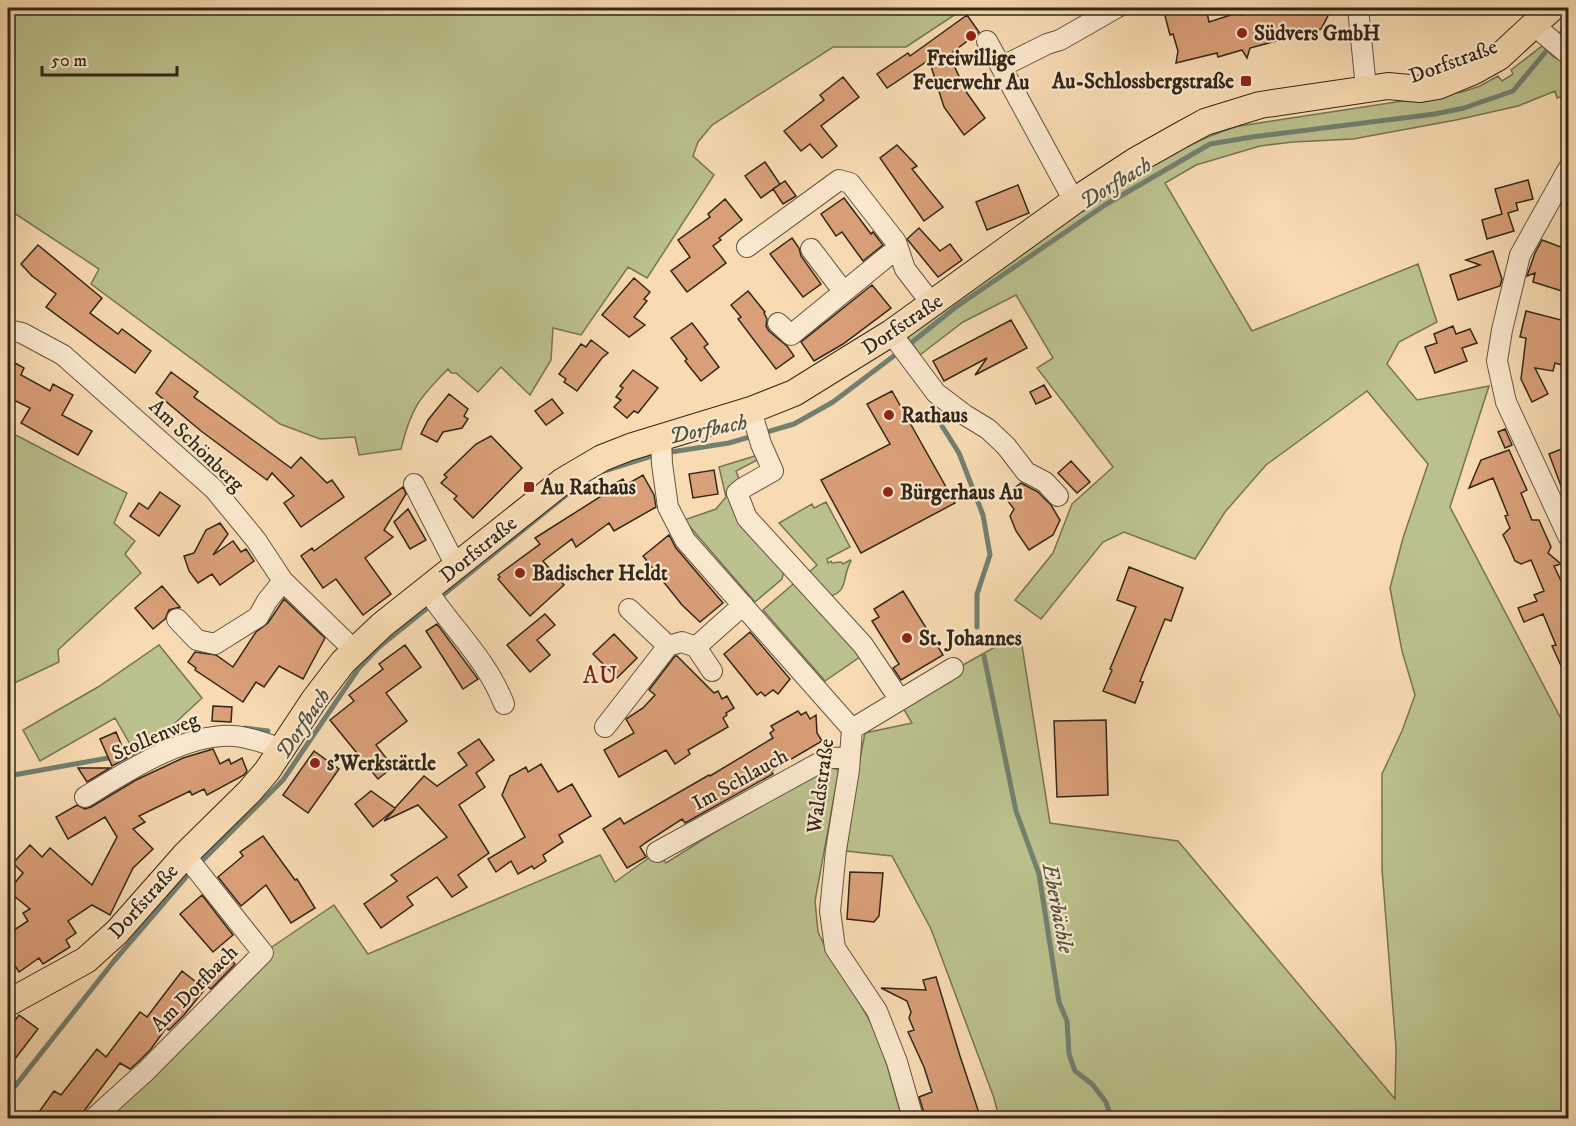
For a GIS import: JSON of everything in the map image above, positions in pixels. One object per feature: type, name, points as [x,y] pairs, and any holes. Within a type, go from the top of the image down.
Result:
[{"type":"main road","name":"Dorfstraße","points":[[10,998],[86,960],[191,864],[283,749],[320,692],[354,650],[435,600],[456,566],[563,481],[602,458],[661,449],[756,426],[794,393],[899,344],[932,304],[1074,201],[1145,155],[1206,122],[1260,105],[1377,87],[1449,64],[1542,20]]},
{"type":"street","points":[[1000,67],[1060,40],[1116,8]]},
{"type":"street","points":[[1358,8],[1377,87]]},
{"type":"street","points":[[1542,20],[1565,52]]},
{"type":"street","points":[[987,41],[1074,201]]},
{"type":"street","points":[[1569,169],[1520,255],[1497,361],[1506,402],[1569,536]]},
{"type":"street","points":[[747,247],[839,180],[850,183],[896,242],[905,269],[932,304]]},
{"type":"street","points":[[811,249],[843,291]]},
{"type":"street","points":[[778,323],[791,334],[889,255],[900,254]]},
{"type":"street","name":"Am Schönberg","points":[[8,330],[22,333],[63,355],[214,489],[256,540],[284,581],[354,650]]},
{"type":"street","points":[[899,344],[936,393],[988,429],[1006,446],[1026,472],[1045,482],[1058,496]]},
{"type":"street","points":[[756,426],[773,471],[737,493],[747,518],[863,645],[900,700]]},
{"type":"street","name":"Waldstraße","points":[[661,449],[668,507],[685,540],[852,729],[830,911],[835,948],[877,1011],[897,1062],[913,1119]]},
{"type":"street","points":[[414,484],[456,566]]},
{"type":"street","points":[[177,619],[196,640],[215,644],[258,617],[267,601],[284,581]]},
{"type":"street","name":"Dorfstraße","points":[[435,600],[472,647],[498,687],[504,704]]},
{"type":"street","points":[[696,647],[742,605]]},
{"type":"street","points":[[629,609],[668,646]]},
{"type":"street","points":[[605,727],[668,646],[682,642],[696,647],[712,671]]},
{"type":"street","points":[[852,729],[953,668]]},
{"type":"street","name":"Stollenweg","points":[[85,797],[138,764],[204,737],[235,736],[283,749]]},
{"type":"street","name":"Im Schlauch","points":[[657,852],[828,758],[850,757]]},
{"type":"street","name":"Am Dorfbach","points":[[94,1119],[146,1071],[263,953],[191,864]]},
{"type":"green space","points":[[8,8],[965,8],[906,47],[833,47],[712,125],[698,142],[693,156],[714,175],[647,278],[628,267],[581,335],[553,328],[551,360],[530,395],[501,367],[478,392],[448,369],[417,404],[408,423],[401,449],[359,455],[355,437],[320,439],[280,424],[91,284],[99,269],[8,209]]},
{"type":"green space","points":[[1542,46],[1554,57],[1563,61],[1568,70],[1568,94],[1557,98],[1555,91],[1518,106],[1353,139],[1260,146],[1196,165],[1165,183],[1252,331],[1418,264],[1437,322],[1399,342],[1387,364],[1417,400],[1489,386],[1450,507],[1568,732],[1568,1118],[999,1118],[994,1098],[931,929],[892,856],[846,851],[865,733],[912,723],[903,708],[954,670],[1020,633],[1050,823],[1178,841],[1395,1099],[1396,1048],[1382,869],[1382,774],[1402,731],[1415,695],[1402,651],[1390,588],[1403,538],[1428,464],[1367,391],[1266,465],[1225,512],[1195,559],[1124,532],[1103,542],[1041,619],[1015,600],[1053,553],[1072,504],[1113,467],[1037,368],[1053,358],[1016,295],[963,322],[920,355],[907,336],[1083,210],[1188,146],[1239,126],[1462,92],[1480,86],[1498,76],[1502,81],[1513,74],[1511,70]]},
{"type":"green space","points":[[8,431],[127,493],[114,523],[135,541],[125,554],[141,573],[58,650],[59,662],[8,686]]},
{"type":"green space","points":[[758,455],[759,459],[736,471],[740,481],[729,488],[785,566],[782,579],[755,602],[684,520],[716,509],[726,497],[719,467]]},
{"type":"green space","points":[[826,502],[850,547],[827,559],[828,563],[831,561],[843,564],[851,561],[842,588],[834,595],[826,597],[806,575],[817,565],[779,523],[812,504],[814,508]]},
{"type":"green space","points":[[798,580],[864,654],[825,681],[763,610]]},
{"type":"green space","points":[[159,645],[202,698],[173,725],[134,751],[115,718],[40,761],[23,730],[98,687]]},
{"type":"green space","points":[[822,765],[839,770],[815,901],[818,932],[831,959],[879,1037],[902,1118],[94,1118],[263,953],[334,905],[368,954],[600,855],[615,882],[657,852],[666,863]]},
{"type":"building","points":[[1163,8],[1206,8],[1209,22],[1240,12],[1241,15],[1269,8],[1332,8],[1321,29],[1250,48],[1247,58],[1242,50],[1218,57],[1217,53],[1176,63],[1178,51],[1173,34],[1170,35]]},
{"type":"building","points":[[967,15],[979,32],[949,55],[967,93],[985,118],[964,135],[944,107],[929,60],[887,88],[877,74],[908,53],[910,56]]},
{"type":"building","points":[[843,77],[859,97],[821,126],[837,146],[822,158],[810,144],[801,151],[784,131],[824,100],[820,95]]},
{"type":"building","points":[[897,145],[917,166],[912,169],[943,207],[924,221],[880,158]]},
{"type":"building","points":[[765,162],[780,184],[761,198],[745,176]]},
{"type":"building","points":[[1528,180],[1533,199],[1516,203],[1518,210],[1508,213],[1514,231],[1487,239],[1482,220],[1502,214],[1495,189]]},
{"type":"building","points":[[785,181],[796,196],[783,204],[773,189]]},
{"type":"building","points":[[1018,185],[1029,213],[987,230],[976,202]]},
{"type":"building","points":[[844,198],[871,234],[873,232],[883,245],[863,261],[842,232],[836,236],[821,214]]},
{"type":"building","points":[[725,199],[742,220],[719,238],[721,240],[713,246],[726,263],[687,292],[671,271],[690,257],[678,240],[710,217],[708,214]]},
{"type":"building","points":[[919,228],[940,251],[950,244],[962,260],[938,277],[907,239]]},
{"type":"building","points":[[792,238],[801,256],[821,284],[803,297],[770,254]]},
{"type":"building","points":[[1542,240],[1569,250],[1569,276],[1562,291],[1533,282],[1535,273],[1527,276]]},
{"type":"building","points":[[38,245],[102,298],[90,313],[118,334],[122,329],[151,351],[135,373],[46,307],[56,294],[32,276],[21,264]]},
{"type":"building","points":[[1493,251],[1502,279],[1500,286],[1458,300],[1450,275],[1480,265],[1466,260]]},
{"type":"building","points":[[634,278],[650,292],[644,299],[647,301],[634,317],[645,325],[629,337],[602,315]]},
{"type":"building","points":[[872,285],[891,308],[843,344],[814,361],[801,342]]},
{"type":"building","points":[[748,291],[765,312],[766,326],[769,331],[787,346],[794,356],[776,369],[738,319],[741,317],[731,305]]},
{"type":"building","points":[[1526,311],[1569,322],[1569,367],[1555,363],[1553,371],[1535,368],[1548,394],[1532,402],[1521,379],[1526,338],[1520,337]]},
{"type":"building","points":[[1011,320],[1027,348],[975,375],[987,358],[944,381],[933,361]]},
{"type":"building","points":[[692,323],[708,344],[704,347],[719,367],[701,381],[671,338]]},
{"type":"building","points":[[1453,326],[1456,334],[1470,329],[1477,343],[1462,348],[1467,361],[1435,373],[1425,347],[1437,343],[1434,334]]},
{"type":"building","points":[[591,340],[608,353],[577,391],[564,382],[566,379],[559,374],[581,344],[586,347]]},
{"type":"building","points":[[8,359],[24,368],[21,375],[50,391],[53,384],[73,395],[62,415],[92,431],[78,455],[21,423],[30,408],[10,398],[8,402]]},
{"type":"building","points":[[633,370],[658,388],[638,413],[634,411],[627,418],[614,407],[621,400],[616,397],[623,388],[620,386]]},
{"type":"building","points":[[171,372],[198,392],[194,397],[291,468],[301,457],[327,483],[332,480],[344,497],[301,527],[284,503],[294,496],[272,473],[267,480],[201,431],[156,393]]},
{"type":"building","points":[[1044,385],[1051,397],[1036,404],[1030,392]]},
{"type":"building","name":"Bürgerhaus Au","points":[[892,391],[955,503],[861,553],[821,480],[890,444],[867,404]]},
{"type":"building","points":[[449,394],[468,409],[464,416],[468,419],[462,428],[443,432],[437,442],[421,434],[428,420]]},
{"type":"building","points":[[552,399],[563,413],[546,425],[535,411]]},
{"type":"building","points":[[1505,429],[1512,445],[1505,448],[1498,432]]},
{"type":"building","points":[[491,436],[522,468],[473,518],[454,499],[457,496],[441,483],[447,477],[444,475],[476,444]]},
{"type":"building","points":[[1569,446],[1569,501],[1567,502],[1549,454]]},
{"type":"building","points":[[1509,450],[1527,490],[1521,493],[1532,520],[1539,520],[1551,547],[1548,553],[1561,564],[1554,566],[1569,598],[1569,683],[1552,646],[1556,645],[1543,614],[1524,622],[1518,608],[1537,601],[1534,595],[1544,591],[1531,560],[1521,564],[1515,561],[1503,535],[1510,528],[1505,516],[1508,515],[1493,478],[1469,488],[1481,460]]},
{"type":"building","points":[[1071,461],[1090,482],[1077,493],[1058,473]]},
{"type":"building","points":[[714,470],[718,494],[693,498],[689,474]]},
{"type":"building","points":[[643,475],[654,495],[656,507],[614,531],[609,523],[576,547],[572,539],[543,561],[564,585],[530,616],[498,579],[500,577],[498,575],[540,544],[535,538],[603,495],[601,491],[623,479],[626,485]]},
{"type":"building","points":[[1021,483],[1038,492],[1051,505],[1060,520],[1053,535],[1029,550],[1016,531],[1010,516],[1014,509],[1004,496]]},
{"type":"building","points":[[403,487],[406,494],[384,530],[393,537],[365,558],[391,594],[363,615],[336,579],[323,588],[301,556],[312,548],[314,551]]},
{"type":"building","points":[[160,492],[180,506],[159,536],[130,516],[139,503],[148,509]]},
{"type":"building","points":[[408,509],[426,540],[410,549],[394,522]]},
{"type":"building","points":[[220,523],[228,534],[213,555],[233,541],[241,552],[246,549],[254,561],[220,585],[212,574],[198,583],[189,571],[184,556],[194,553],[206,530]]},
{"type":"building","points":[[669,535],[676,548],[723,603],[700,622],[682,605],[643,556]]},
{"type":"building","points":[[1129,567],[1183,588],[1171,621],[1165,619],[1140,681],[1143,682],[1135,703],[1103,691],[1136,607],[1117,600]]},
{"type":"building","points":[[162,586],[180,607],[169,610],[165,619],[153,629],[135,608]]},
{"type":"building","name":"St. Johannes","points":[[903,591],[943,655],[901,680],[893,668],[899,664],[872,621],[879,617],[874,609]]},
{"type":"building","points":[[284,599],[325,638],[303,679],[279,666],[264,687],[256,682],[243,702],[195,670],[196,668],[188,662],[195,652],[216,655],[233,667],[256,632],[268,623]]},
{"type":"building","points":[[545,614],[555,625],[537,640],[550,655],[530,672],[507,645]]},
{"type":"building","points":[[437,624],[478,679],[463,689],[426,631]]},
{"type":"building","points":[[750,632],[790,679],[778,694],[773,690],[765,696],[761,692],[757,695],[724,654]]},
{"type":"building","points":[[614,634],[637,658],[617,678],[593,654]]},
{"type":"building","points":[[405,645],[421,667],[386,693],[407,721],[376,745],[393,767],[378,779],[330,720],[354,701],[349,695],[383,669],[379,664]]},
{"type":"building","points":[[675,656],[714,693],[718,691],[722,699],[727,696],[734,708],[723,718],[728,727],[688,750],[690,754],[675,764],[666,750],[619,777],[604,750],[634,733],[626,719],[643,708],[655,695],[649,690]]},
{"type":"building","points":[[213,706],[232,707],[231,722],[212,721]]},
{"type":"building","points":[[798,711],[801,715],[806,712],[810,719],[816,715],[817,733],[822,741],[771,771],[773,774],[685,823],[682,819],[645,843],[640,847],[646,857],[627,868],[603,829],[620,818],[624,824],[773,738],[770,733],[774,730],[771,726]]},
{"type":"building","points":[[1106,720],[1108,795],[1057,797],[1054,721]]},
{"type":"building","points":[[116,732],[127,758],[112,766],[100,739]]},
{"type":"building","points":[[479,739],[494,760],[476,773],[485,787],[459,805],[489,853],[458,875],[467,887],[452,897],[437,877],[407,897],[413,905],[381,928],[364,904],[397,881],[391,875],[447,837],[418,805],[384,821],[395,809],[373,827],[355,804],[371,791],[395,808],[424,776],[437,786],[467,765],[458,753]]},
{"type":"building","points":[[213,749],[220,764],[229,759],[231,764],[242,758],[247,771],[244,775],[207,795],[204,789],[192,795],[190,791],[139,816],[145,822],[133,829],[153,849],[133,868],[110,915],[92,905],[68,921],[76,933],[66,940],[70,947],[43,964],[39,958],[19,972],[8,955],[8,934],[28,921],[23,913],[30,909],[8,891],[23,873],[13,863],[30,845],[42,857],[50,848],[92,885],[117,837],[105,817],[68,839],[56,817],[77,805],[85,809],[91,807],[136,780],[183,758]]},
{"type":"building","points":[[314,751],[339,769],[308,813],[283,795]]},
{"type":"building","points":[[541,764],[558,792],[572,784],[591,816],[559,835],[563,842],[543,855],[546,861],[534,869],[532,866],[518,874],[511,861],[496,872],[488,859],[525,837],[502,795],[510,776],[526,767],[528,772]]},
{"type":"building","points":[[78,768],[110,768],[87,782]]},
{"type":"building","points":[[263,836],[295,880],[297,879],[315,908],[291,923],[266,885],[241,906],[218,877],[243,856],[240,852]]},
{"type":"building","points":[[850,872],[883,873],[879,916],[874,922],[847,919]]},
{"type":"building","points":[[202,895],[233,935],[213,952],[180,914]]},
{"type":"building","points":[[225,953],[235,964],[211,989],[201,981]]},
{"type":"building","points":[[182,971],[205,989],[169,1030],[166,1028],[151,1049],[130,1069],[120,1063],[78,1119],[34,1119],[54,1091],[61,1095],[97,1049],[106,1057],[140,1012],[147,1017]]},
{"type":"building","points":[[936,977],[981,1119],[926,1119],[919,1097],[932,1092],[924,1067],[908,1032],[914,1030],[909,1018],[911,1012],[907,1001],[881,988],[926,990],[923,980]]},
{"type":"building","points":[[19,1015],[38,1029],[8,1068],[8,1030]]},
{"type":"waterway","name":"Dorfbach","points":[[906,347],[956,307],[1105,205],[1210,144],[1435,114],[1464,108],[1513,91],[1568,25]]},
{"type":"waterway","name":"Dorfbach","points":[[604,471],[658,454],[729,443],[794,424],[833,402],[899,352]]},
{"type":"waterway","name":"Eberbächle","points":[[942,426],[959,453],[983,515],[990,555],[977,594],[977,627]]},
{"type":"waterway","name":"Dorfbach","points":[[438,599],[576,487]]},
{"type":"waterway","name":"Dorfbach","points":[[199,864],[283,780],[359,668],[379,647],[431,605]]},
{"type":"waterway","name":"Eberbächle","points":[[984,656],[1016,811],[1039,874],[1059,1002],[1067,1021],[1069,1054],[1075,1071],[1092,1084],[1106,1102],[1111,1118]]},
{"type":"waterway","points":[[245,728],[268,731]]},
{"type":"waterway","points":[[8,776],[147,751]]},
{"type":"waterway","name":"Dorfbach","points":[[8,1095],[114,961],[192,870]]},
{"type":"place","name":"Südvers GmbH","points":[[1242,33]]},
{"type":"place","name":"Freiwillige Feuerwehr Au","points":[[971,36]]},
{"type":"place","name":"Au-Schlossbergstraße","points":[[1246,81]]},
{"type":"place","name":"Rathaus","points":[[889,415]]},
{"type":"place","name":"Au Rathaus","points":[[529,487]]},
{"type":"place","name":"Bürgerhaus Au","points":[[888,492]]},
{"type":"place","name":"Badischer Heldt","points":[[520,573]]},
{"type":"place","name":"St. Johannes","points":[[907,638]]},
{"type":"place","name":"s'Werkstättle","points":[[315,763]]},
{"type":"district","name":"AU","points":[[601,675]]}]
